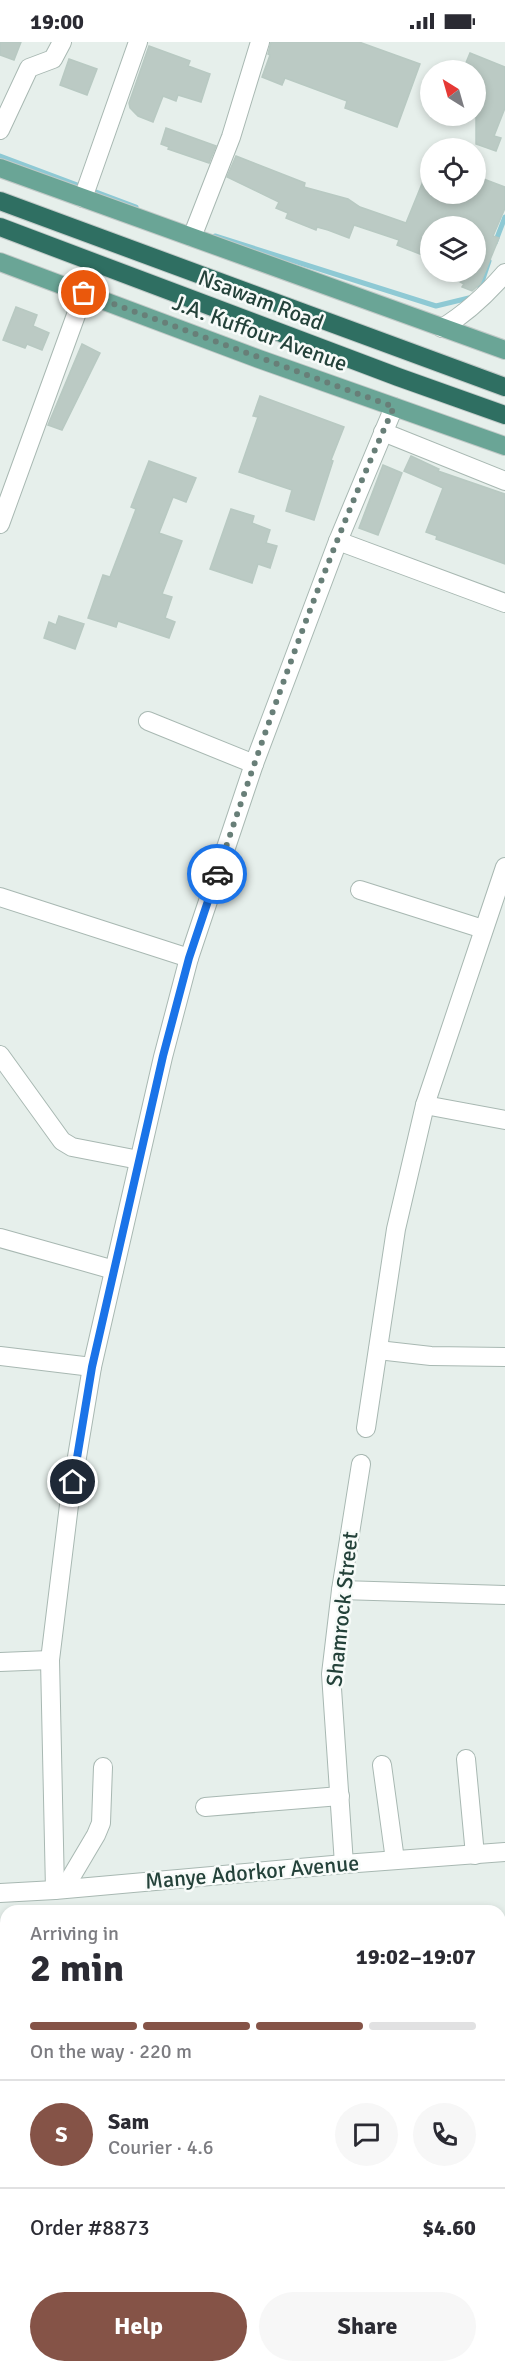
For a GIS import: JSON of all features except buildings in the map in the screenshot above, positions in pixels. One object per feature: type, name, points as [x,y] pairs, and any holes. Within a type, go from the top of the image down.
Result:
[{"type":"highway","name":"Nsawam Road","points":[[0,201],[505,387]]},
{"type":"highway","name":"Nsawam Road","points":[[0,228],[505,415]]},
{"type":"main road","points":[[0,168],[505,350]]},
{"type":"main road","name":"J.A. Kuffour Avenue","points":[[0,262],[505,446]]},
{"type":"street","points":[[0,130],[29,68],[53,59],[62,42]]},
{"type":"street","points":[[83,198],[138,42]]},
{"type":"street","points":[[192,237],[231,137],[260,42]]},
{"type":"street","points":[[442,328],[478,303],[505,273]]},
{"type":"street","points":[[0,524],[3,505],[84,293]]},
{"type":"street","points":[[59,1890],[50,1660],[69,1505],[92,1367],[163,1056],[189,958],[254,764],[338,541],[394,407]]},
{"type":"street","points":[[383,432],[505,481]]},
{"type":"street","points":[[338,541],[505,603]]},
{"type":"street","points":[[148,721],[254,764]]},
{"type":"street","points":[[366,1428],[396,1229],[425,1105],[505,867]]},
{"type":"street","points":[[360,890],[483,929]]},
{"type":"street","points":[[0,897],[189,958]]},
{"type":"street","points":[[0,1055],[62,1141],[72,1147],[139,1160]]},
{"type":"street","points":[[425,1105],[505,1120]]},
{"type":"street","points":[[0,1238],[114,1270]]},
{"type":"street","points":[[378,1350],[431,1356],[505,1357]]},
{"type":"street","points":[[0,1356],[92,1367]]},
{"type":"street","name":"Shamrock Street","points":[[344,1864],[331,1674],[341,1590],[361,1464]]},
{"type":"street","points":[[341,1590],[505,1595]]},
{"type":"street","points":[[0,1662],[50,1660]]},
{"type":"street","points":[[466,1759],[475,1855]]},
{"type":"street","points":[[382,1766],[395,1860]]},
{"type":"street","points":[[59,1890],[96,1835],[100,1823],[103,1767]]},
{"type":"street","points":[[205,1807],[339,1796]]},
{"type":"street","name":"Manye Adorkor Avenue","points":[[0,1893],[505,1852]]},
{"type":"waterway","points":[[0,156],[136,207]]},
{"type":"waterway","points":[[495,243],[505,217]]},
{"type":"waterway","points":[[215,236],[436,306],[473,297]]},
{"type":"waterway","points":[[479,291],[489,261]]},
{"type":"way so far","points":[[84,293],[394,407],[338,541],[254,764],[217,874]]},
{"type":"route","points":[[73,1482],[92,1367],[163,1056],[189,958],[217,874]]}]
